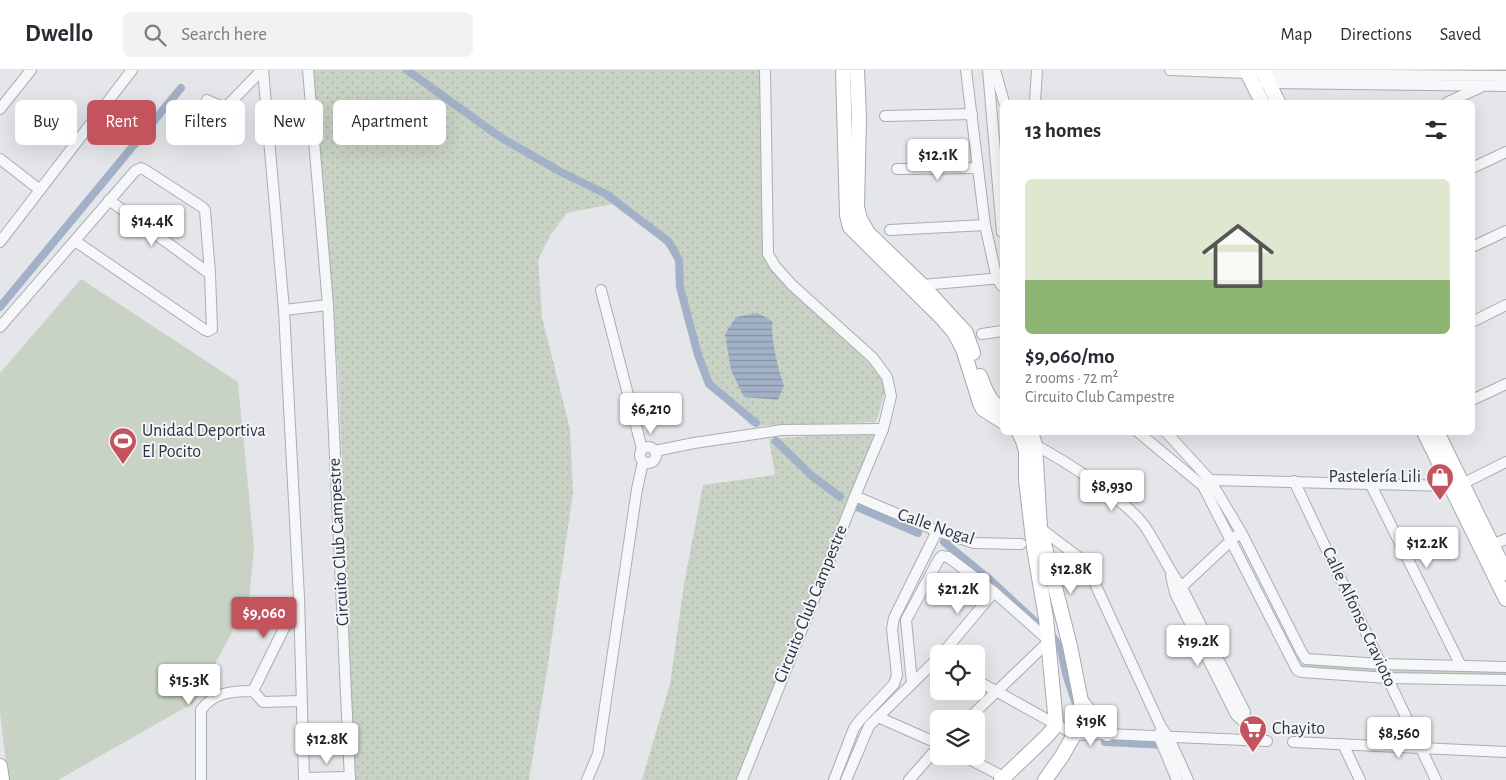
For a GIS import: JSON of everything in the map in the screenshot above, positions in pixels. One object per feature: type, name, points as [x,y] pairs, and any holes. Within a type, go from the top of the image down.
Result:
[{"type":"main road","points":[[843,70],[847,215],[850,227],[954,332],[963,349],[983,410],[1000,421]]},
{"type":"main road","points":[[856,70],[859,117],[857,207],[860,219],[868,232],[922,285],[966,333],[985,390],[991,400],[1000,407]]},
{"type":"main road","points":[[1249,75],[1261,100]]},
{"type":"main road","points":[[1264,75],[1277,100]]},
{"type":"main road","points":[[1426,435],[1492,545],[1506,573]]},
{"type":"main road","points":[[1438,435],[1455,484],[1506,599]]},
{"type":"main road","points":[[1031,443],[1040,528],[1070,646],[1081,701],[1082,721],[1062,756],[1045,780]]},
{"type":"main road","points":[[1002,778],[1046,737],[1056,724],[1046,618],[1027,490],[1031,443]]},
{"type":"main road","points":[[1081,701],[1107,734]]},
{"type":"main road","points":[[0,766],[2,780]]},
{"type":"street","points":[[0,109],[31,70]]},
{"type":"street","points":[[0,242],[132,70]]},
{"type":"street","points":[[233,100],[262,70]]},
{"type":"street","points":[[262,70],[284,310],[299,598],[304,779],[350,778]]},
{"type":"street","name":"Circuito Club Campestre","points":[[308,70],[328,305],[350,778]]},
{"type":"street","name":"Circuito Club Campestre","points":[[742,780],[854,496],[883,429],[891,396],[887,377],[873,358],[792,285],[775,266],[768,254],[765,70]]},
{"type":"street","points":[[966,70],[985,225],[1000,278]]},
{"type":"street","points":[[988,70],[1000,209]]},
{"type":"street","points":[[995,70],[1003,100]]},
{"type":"street","points":[[1035,100],[1037,70]]},
{"type":"street","points":[[1170,70],[1249,75],[1426,73],[1505,80]]},
{"type":"street","points":[[1264,75],[1481,87]]},
{"type":"street","points":[[1452,100],[1481,87],[1505,80]]},
{"type":"street","points":[[885,116],[972,114]]},
{"type":"street","points":[[1475,167],[1506,152]]},
{"type":"street","points":[[0,159],[40,190]]},
{"type":"street","points":[[897,169],[978,168]]},
{"type":"street","points":[[0,327],[137,169],[145,170],[205,210],[213,326],[211,330],[205,330],[75,241]]},
{"type":"street","points":[[109,200],[210,274]]},
{"type":"street","points":[[890,230],[985,225]]},
{"type":"street","points":[[1475,246],[1506,230]]},
{"type":"street","points":[[922,285],[1000,281]]},
{"type":"street","points":[[587,780],[598,754],[637,489],[643,462],[640,456],[642,449],[601,290]]},
{"type":"street","points":[[284,310],[328,305]]},
{"type":"street","points":[[1475,321],[1506,306]]},
{"type":"street","points":[[982,334],[1000,331]]},
{"type":"street","points":[[1475,399],[1506,384]]},
{"type":"street","points":[[642,449],[651,448],[655,451],[694,443],[782,430],[883,429]]},
{"type":"street","points":[[1142,435],[1206,483],[1231,539],[1297,670],[1301,672],[1388,678],[1506,680]]},
{"type":"street","points":[[1168,435],[1242,532],[1306,659],[1381,664],[1506,667]]},
{"type":"street","points":[[1031,443],[1051,453],[1128,509],[1145,527],[1171,573],[1236,715],[1244,722],[1252,740]]},
{"type":"street","points":[[643,462],[654,461],[656,458],[655,451]]},
{"type":"street","points":[[1206,483],[1294,481],[1455,484],[1506,462]]},
{"type":"street","name":"Calle Alfonso Cravioto","points":[[1294,481],[1436,780]]},
{"type":"street","points":[[1370,483],[1461,666]]},
{"type":"street","name":"Calle Nogal","points":[[854,496],[937,531],[974,543],[1021,544]]},
{"type":"street","points":[[1040,528],[1085,562],[1163,734],[1188,780]]},
{"type":"street","points":[[834,780],[854,728],[894,684],[897,675],[892,629],[894,618],[937,531]]},
{"type":"street","points":[[1178,590],[1231,539],[1242,532]]},
{"type":"street","points":[[1492,545],[1506,539]]},
{"type":"street","name":"Calle Nogal","points":[[912,683],[906,620],[942,556],[948,557],[994,592],[1047,641]]},
{"type":"street","points":[[949,645],[994,592]]},
{"type":"street","points":[[253,691],[299,598]]},
{"type":"street","points":[[978,710],[1047,641]]},
{"type":"street","points":[[1290,657],[1301,651]]},
{"type":"street","points":[[846,780],[869,726],[930,666]]},
{"type":"street","points":[[985,685],[1075,735],[1163,734],[1267,741]]},
{"type":"street","points":[[253,691],[260,700],[268,703],[301,701]]},
{"type":"street","points":[[201,780],[201,710],[206,703],[221,694],[253,691]]},
{"type":"street","points":[[878,716],[930,741]]},
{"type":"street","points":[[1163,734],[1177,780]]},
{"type":"street","points":[[1294,742],[1506,752]]},
{"type":"street","points":[[1343,744],[1360,780]]},
{"type":"street","points":[[909,780],[930,756]]},
{"type":"street","points":[[980,765],[1002,778]]},
{"type":"green space","points":[[311,70],[760,70],[765,248],[800,296],[870,364],[884,382],[884,395],[876,422],[752,426],[708,385],[692,340],[674,257],[657,234],[613,204],[567,213],[551,234],[538,260],[542,317],[570,429],[573,493],[529,780],[353,780],[348,601],[338,370],[318,145],[323,145],[323,100],[314,100]],"holes":[[[758,313],[772,321],[775,354],[784,386],[778,400]]]},
{"type":"green space","name":"Unidad Deportiva El Pocito","points":[[81,279],[238,382],[254,548],[249,600],[195,702],[58,780],[8,780],[0,712],[0,373]]},
{"type":"green space","points":[[869,431],[874,433],[874,436],[736,780],[642,780],[670,684],[684,584],[703,485],[775,475],[769,439]]},
{"type":"green space","points":[[1302,663],[1380,666],[1383,672],[1299,669]]},
{"type":"green space","points":[[1390,666],[1506,670],[1506,676],[1393,673]]},
{"type":"water","points":[[758,313],[772,321],[775,354],[784,386],[778,400],[744,397],[731,370],[725,334],[736,317]]},
{"type":"waterway","points":[[407,70],[500,137],[561,172],[606,194],[669,242],[679,260],[680,287],[698,355],[709,384],[756,423]]},
{"type":"waterway","points":[[0,307],[181,88]]},
{"type":"waterway","points":[[776,441],[811,475],[840,497]]},
{"type":"waterway","points":[[857,507],[918,533]]},
{"type":"waterway","points":[[944,542],[988,578],[1041,627]]},
{"type":"waterway","points":[[1051,634],[1061,649],[1066,674],[1075,701]]},
{"type":"waterway","points":[[1105,742],[1167,745]]},
{"type":"place","name":"Unidad Deportiva El Pocito","points":[[123,465]]},
{"type":"place","name":"Pastelería Lili","points":[[1440,501]]},
{"type":"place","name":"Chayito","points":[[1253,753]]}]
